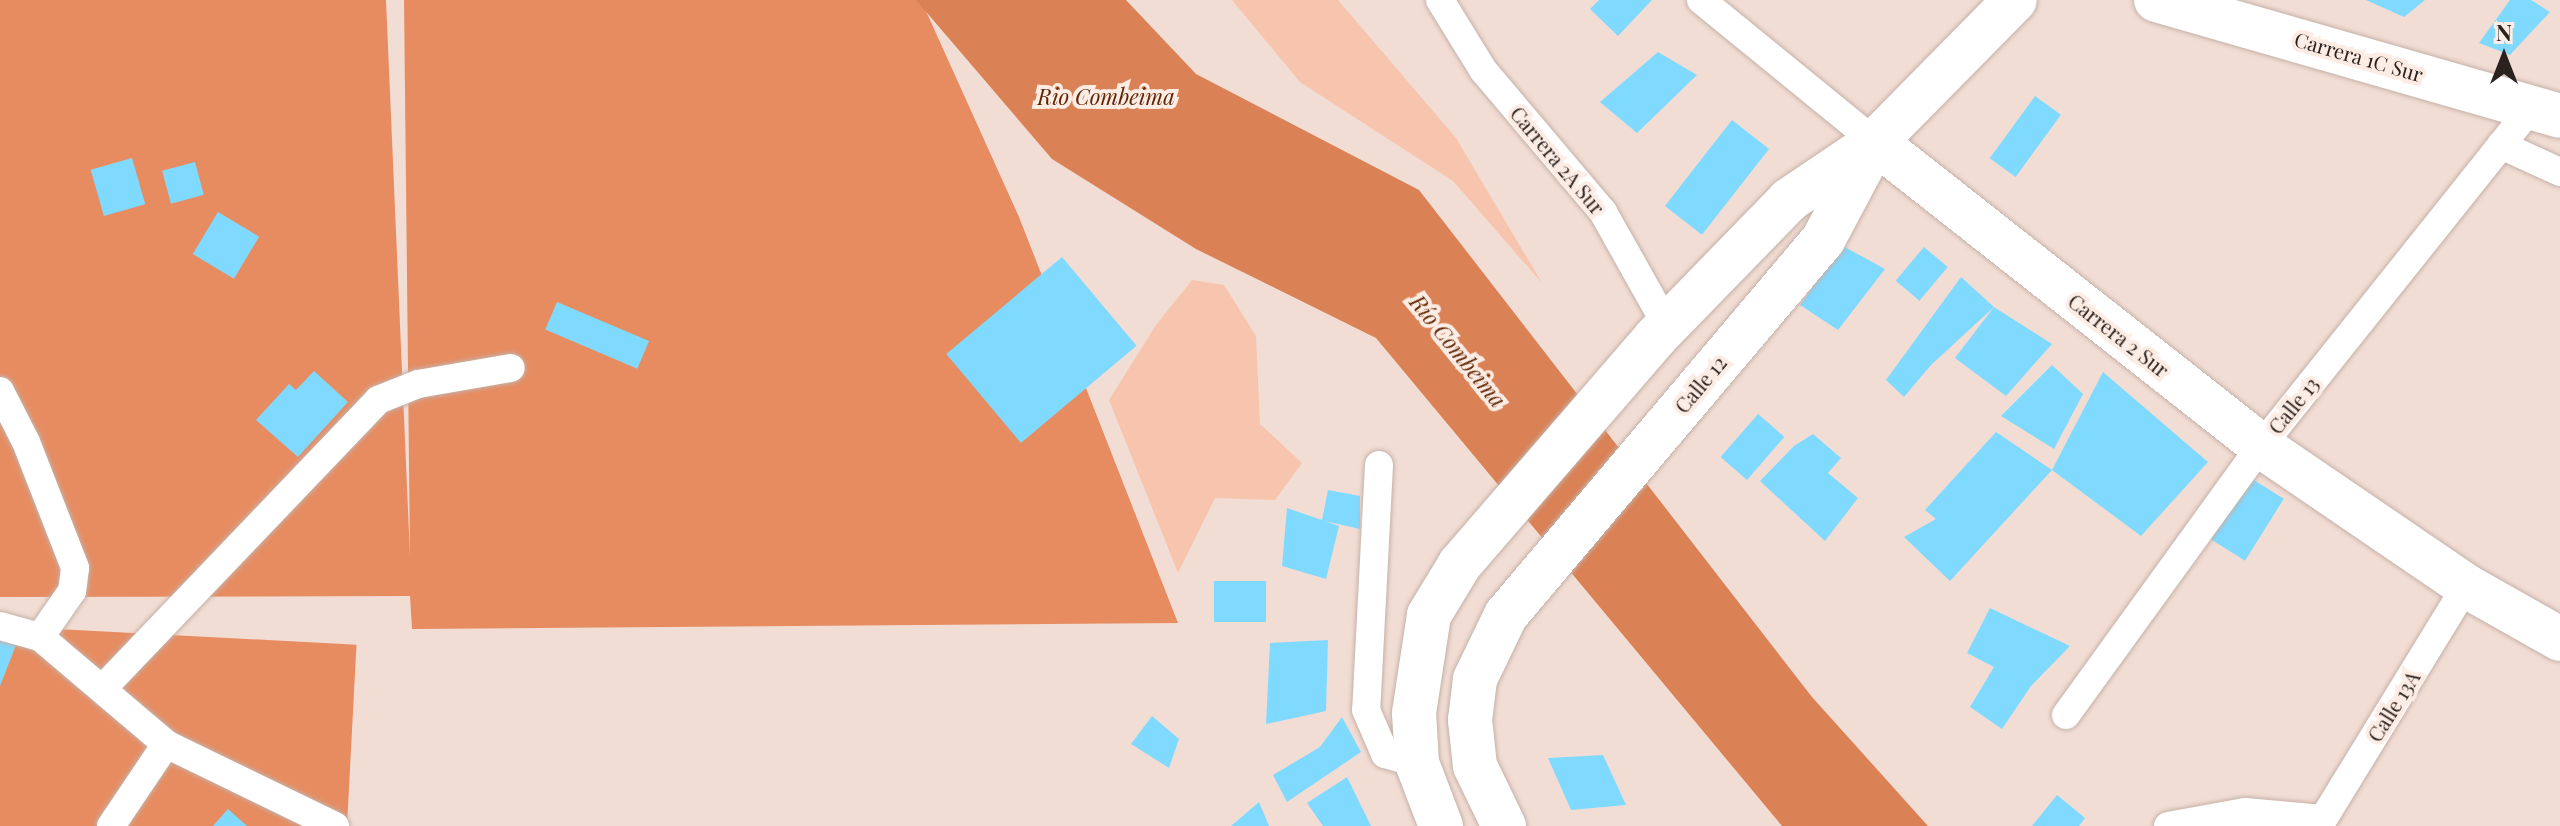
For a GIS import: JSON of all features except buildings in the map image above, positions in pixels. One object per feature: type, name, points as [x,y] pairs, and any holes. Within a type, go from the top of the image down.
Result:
[{"type":"main road","name":"Calle 12","points":[[1441,826],[1417,763],[1414,713],[1429,615],[1460,564],[1661,332],[1789,200],[1875,142],[2015,0]]},
{"type":"main road","name":"Carrera 1C Sur","points":[[2156,0],[2547,110]]},
{"type":"main road","name":"Calle 12","points":[[1504,826],[1475,766],[1470,720],[1475,679],[1506,615],[1823,240],[1875,142]]},
{"type":"main road","name":"Carrera 2 Sur","points":[[1875,142],[2261,446],[2466,586],[2560,639]]},
{"type":"street","name":"Carrera 2A Sur","points":[[1440,0],[1483,70],[1603,212],[1661,332]]},
{"type":"street","name":"Carrera 2 Sur","points":[[1701,0],[1875,142]]},
{"type":"street","name":"Calle 13","points":[[2066,715],[2261,446],[2501,145],[2547,110]]},
{"type":"street","points":[[2501,145],[2560,172]]},
{"type":"street","points":[[104,687],[378,400],[418,384],[511,368]]},
{"type":"street","points":[[0,391],[26,442],[75,568],[72,591],[40,637]]},
{"type":"street","points":[[1379,465],[1366,710],[1385,754],[1417,763]]},
{"type":"street","name":"Calle 13A","points":[[2321,822],[2466,586]]},
{"type":"street","points":[[0,626],[40,637],[104,687],[166,744],[335,826]]},
{"type":"street","points":[[111,826],[166,744]]},
{"type":"street","points":[[2168,826],[2245,812],[2321,822]]},
{"type":"shaded area","points":[[0,0],[386,0],[410,556],[404,0],[921,0],[1019,217],[1178,623],[412,629],[410,596],[0,597]]},
{"type":"shaded area","points":[[1232,0],[1338,0],[1456,138],[1542,283],[1453,181],[1300,82]]},
{"type":"shaded area","points":[[1192,280],[1224,285],[1256,336],[1260,424],[1302,463],[1275,500],[1215,498],[1178,573],[1109,400],[1156,325]]},
{"type":"shaded area","points":[[0,626],[357,645],[347,826],[0,826]]},
{"type":"water","name":"Rio Combeima","points":[[916,0],[1126,0],[1196,74],[1419,190],[1812,697],[1928,826],[1782,826],[1376,338],[1196,249],[1052,159]]},
{"type":"water label","name":"Río Combeima","points":[[1458,351]]}]
